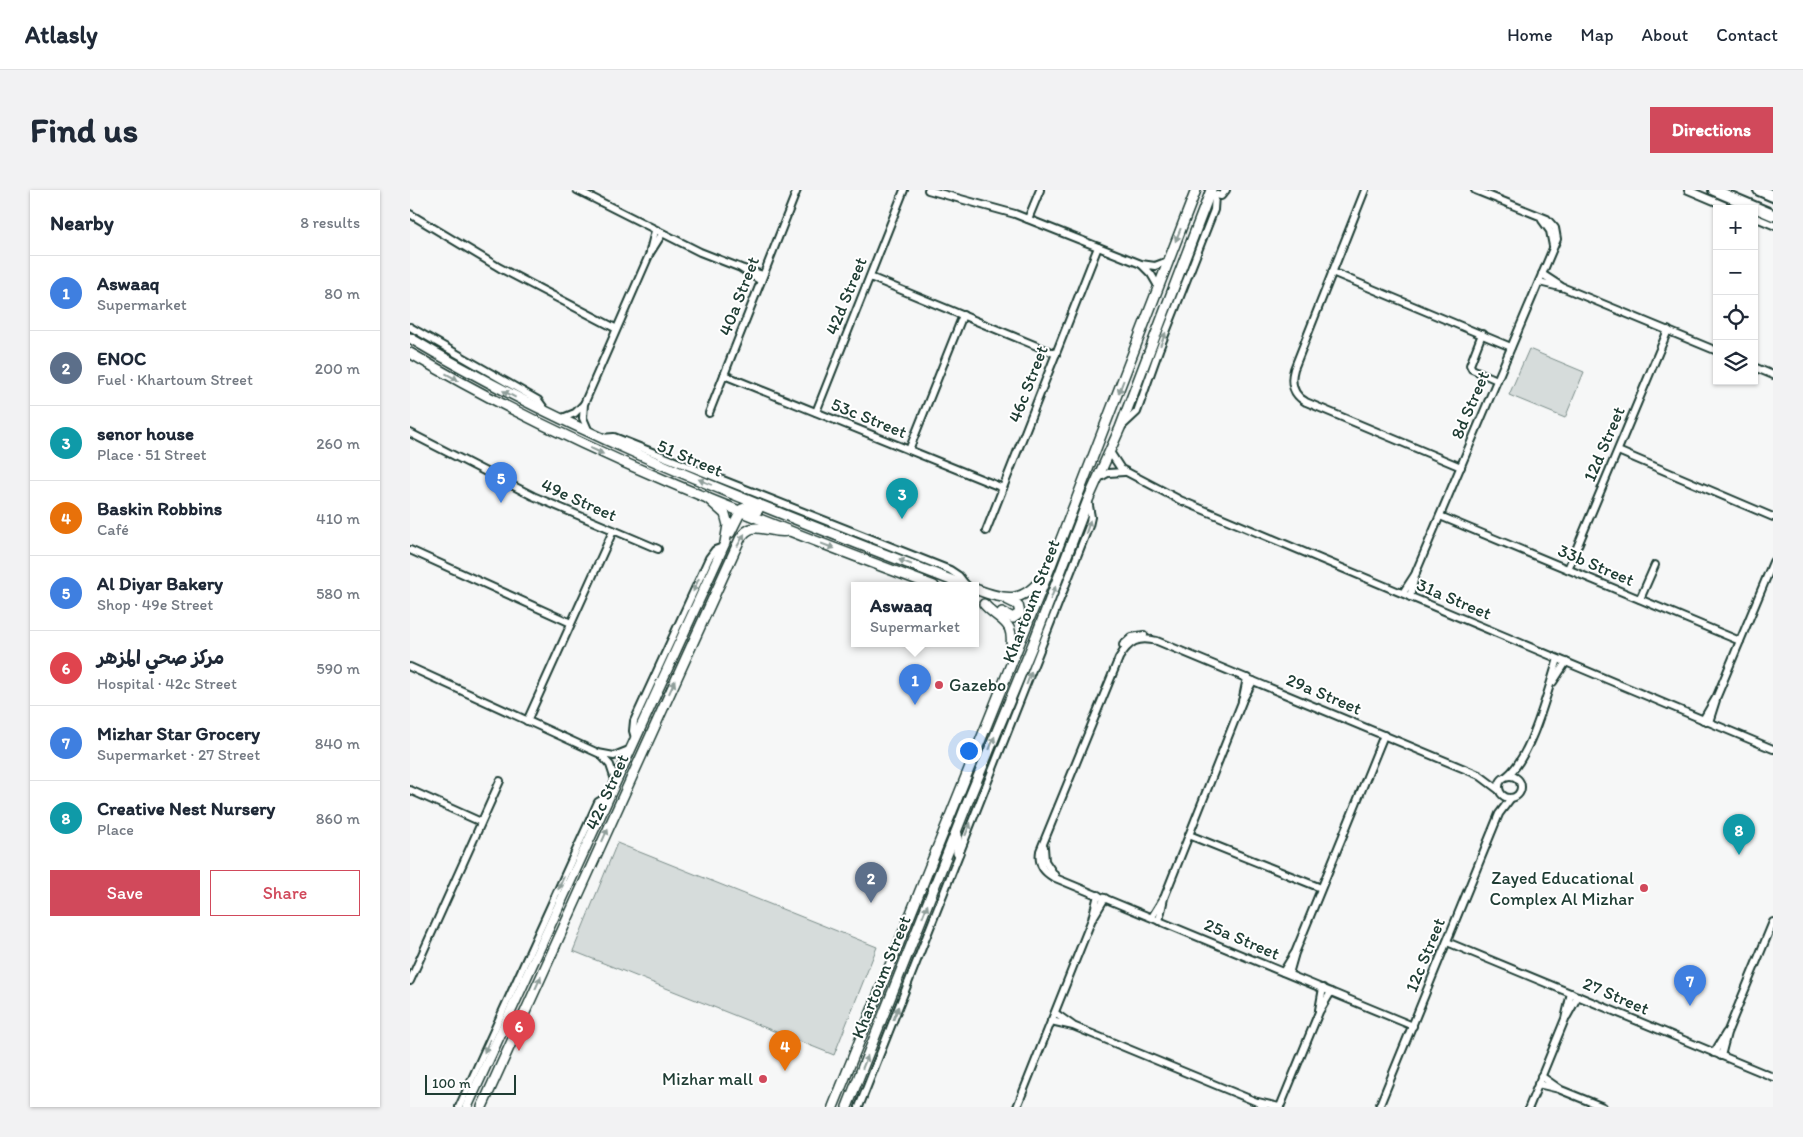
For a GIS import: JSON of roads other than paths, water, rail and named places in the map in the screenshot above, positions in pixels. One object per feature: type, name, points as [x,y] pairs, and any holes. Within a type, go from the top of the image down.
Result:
[{"type":"main road","points":[[1714,190],[1773,215]]},
{"type":"main road","points":[[1759,190],[1773,196]]},
{"type":"street","points":[[577,190],[655,231],[762,278]]},
{"type":"street","name":"40a Street","points":[[709,413],[797,190]]},
{"type":"street","name":"42d Street","points":[[816,412],[904,190]]},
{"type":"street","points":[[928,190],[1028,219],[1140,264],[1155,266],[1168,261]]},
{"type":"street","points":[[1028,219],[1040,190]]},
{"type":"street","name":"Khartoum Street","points":[[833,1107],[1051,565],[1196,190]]},
{"type":"street","points":[[1365,190],[1294,369],[1292,378],[1295,392],[1306,402],[1460,467]]},
{"type":"street","name":"8d Street","points":[[1403,594],[1416,572],[1552,250],[1552,229],[1547,219],[1475,190]]},
{"type":"street","points":[[1688,190],[1724,205]]},
{"type":"street","points":[[1214,210],[1212,192],[1226,192]]},
{"type":"street","name":"Khartoum Street","points":[[847,1107],[969,800],[1034,644],[1088,500],[1120,428],[1212,192]]},
{"type":"street","points":[[1120,428],[1137,412],[1159,350],[1214,210],[1226,192]]},
{"type":"street","points":[[410,214],[500,268],[615,328]]},
{"type":"street","points":[[1758,219],[1773,225]]},
{"type":"street","points":[[650,252],[655,231]]},
{"type":"street","points":[[590,433],[583,418],[584,404],[615,328],[650,252],[662,234]]},
{"type":"street","name":"46c Street","points":[[986,531],[1098,247]]},
{"type":"street","points":[[1140,264],[1151,274],[1158,286]]},
{"type":"street","points":[[1332,272],[1511,347]]},
{"type":"street","points":[[1542,274],[1562,287]]},
{"type":"street","points":[[870,277],[1056,354]]},
{"type":"street","points":[[1539,282],[1562,287],[1713,349]]},
{"type":"street","points":[[909,450],[963,316]]},
{"type":"street","points":[[410,326],[436,344],[538,400],[546,412]]},
{"type":"street","name":"12d Street","points":[[1568,569],[1668,330]]},
{"type":"street","points":[[1482,334],[1470,364],[1472,369],[1497,380]]},
{"type":"street","name":"51 Street","points":[[410,338],[546,412],[601,438],[754,503],[957,582]]},
{"type":"street","name":"51 Street","points":[[410,353],[541,424],[648,473],[788,531],[923,582]]},
{"type":"street","points":[[1758,369],[1773,375]]},
{"type":"street","name":"53c Street","points":[[724,375],[1003,488]]},
{"type":"street","points":[[560,419],[575,413],[584,404]]},
{"type":"street","name":"49e Street","points":[[410,433],[506,483],[658,549]]},
{"type":"street","points":[[601,438],[614,437],[950,570],[964,582]]},
{"type":"street","points":[[1618,451],[1773,517]]},
{"type":"street","name":"31a Street","points":[[1110,452],[1117,466],[1125,472],[1180,500],[1773,749]]},
{"type":"street","points":[[1071,544],[1076,515],[1093,479],[1092,474],[1088,471]]},
{"type":"street","points":[[1099,478],[1108,472],[1125,472]]},
{"type":"street","name":"42c Street","points":[[467,1107],[724,545],[728,525],[725,514],[705,496]]},
{"type":"street","points":[[859,1107],[1089,526],[1091,516],[1088,500]]},
{"type":"street","points":[[635,738],[633,731],[634,721],[708,558],[715,550],[724,545],[742,509],[751,508],[807,530],[822,529]]},
{"type":"street","name":"33b Street","points":[[1440,516],[1740,641]]},
{"type":"street","name":"42c Street","points":[[482,1107],[681,667],[719,590],[740,540],[745,532],[758,527],[781,532],[788,531]]},
{"type":"street","points":[[527,721],[614,531]]},
{"type":"street","points":[[410,550],[572,623]]},
{"type":"street","points":[[1706,721],[1773,562]]},
{"type":"street","points":[[1006,599],[1024,595],[1030,591],[1051,565]]},
{"type":"street","points":[[1640,599],[1655,565]]},
{"type":"street","points":[[712,568],[717,567],[722,572],[719,590]]},
{"type":"street","name":"8d Street","points":[[1410,597],[1416,572]]},
{"type":"street","points":[[979,590],[1006,599],[1020,607],[1020,613],[1016,617],[1010,618],[980,602]]},
{"type":"street","points":[[980,602],[1004,620],[1010,631],[1012,640],[1007,672]]},
{"type":"street","name":"29a Street","points":[[1042,860],[1040,851],[1122,647],[1133,638],[1148,635],[1157,641],[1479,775],[1499,792]]},
{"type":"street","points":[[1522,757],[1499,784],[1499,792],[1511,798],[1520,792],[1519,781],[1522,757],[1552,683],[1558,659]]},
{"type":"street","points":[[1552,683],[1566,662]]},
{"type":"street","points":[[410,667],[598,753],[614,756],[629,750]]},
{"type":"street","points":[[1159,920],[1164,898],[1250,680]]},
{"type":"street","points":[[1286,973],[1384,735]]},
{"type":"street","points":[[598,753],[610,764],[616,780]]},
{"type":"street","name":"29a Street","points":[[1479,775],[1505,777]]},
{"type":"street","points":[[1505,777],[1519,781]]},
{"type":"street","points":[[410,981],[500,781]]},
{"type":"street","points":[[410,790],[481,822]]},
{"type":"street","name":"12c Street","points":[[1499,792],[1499,814]]},
{"type":"street","points":[[958,795],[969,800]]},
{"type":"street","points":[[459,1107],[598,802],[608,796]]},
{"type":"street","name":"12c Street","points":[[1379,1107],[1499,814],[1511,798]]},
{"type":"street","points":[[957,830],[958,853]]},
{"type":"street","points":[[1189,834],[1321,888]]},
{"type":"street","name":"25a Street","points":[[1042,860],[1047,873],[1060,879],[1412,1026]]},
{"type":"street","points":[[1017,1107],[1101,896]]},
{"type":"street","points":[[1152,917],[1164,898]]},
{"type":"street","points":[[1721,1056],[1727,1032],[1773,922]]},
{"type":"street","name":"27 Street","points":[[1447,942],[1773,1077]]},
{"type":"street","points":[[1256,1102],[1280,1107],[1318,1012],[1323,988]]},
{"type":"street","points":[[1318,1012],[1331,992]]},
{"type":"street","points":[[1529,1107],[1575,995]]},
{"type":"street","points":[[1055,1013],[1073,1026]]},
{"type":"street","points":[[1051,1021],[1073,1026],[1264,1107]]},
{"type":"street","points":[[1714,1053],[1727,1032]]},
{"type":"street","points":[[1541,1076],[1561,1090]]},
{"type":"street","points":[[1538,1084],[1561,1090],[1603,1107]]},
{"type":"place","name":"Al Diyar Bakery","points":[[501,503]]},
{"type":"place","name":"senor house","points":[[902,519]]},
{"type":"place","name":"Gazebo","points":[[939,685]]},
{"type":"place","name":"Aswaaq","points":[[915,705]]},
{"type":"place","name":"Creative Nest Nursery","points":[[1739,855]]},
{"type":"place","name":"Zayed Educational Complex Al Mizhar","points":[[1644,888]]},
{"type":"place","name":"ENOC","points":[[871,903]]},
{"type":"place","name":"Mizhar Star Grocery","points":[[1690,1006]]},
{"type":"place","name":"مركز صحي المزهر","points":[[519,1051]]},
{"type":"place","name":"Baskin Robbins","points":[[785,1071]]},
{"type":"place","name":"Mizhar mall","points":[[763,1079]]}]
